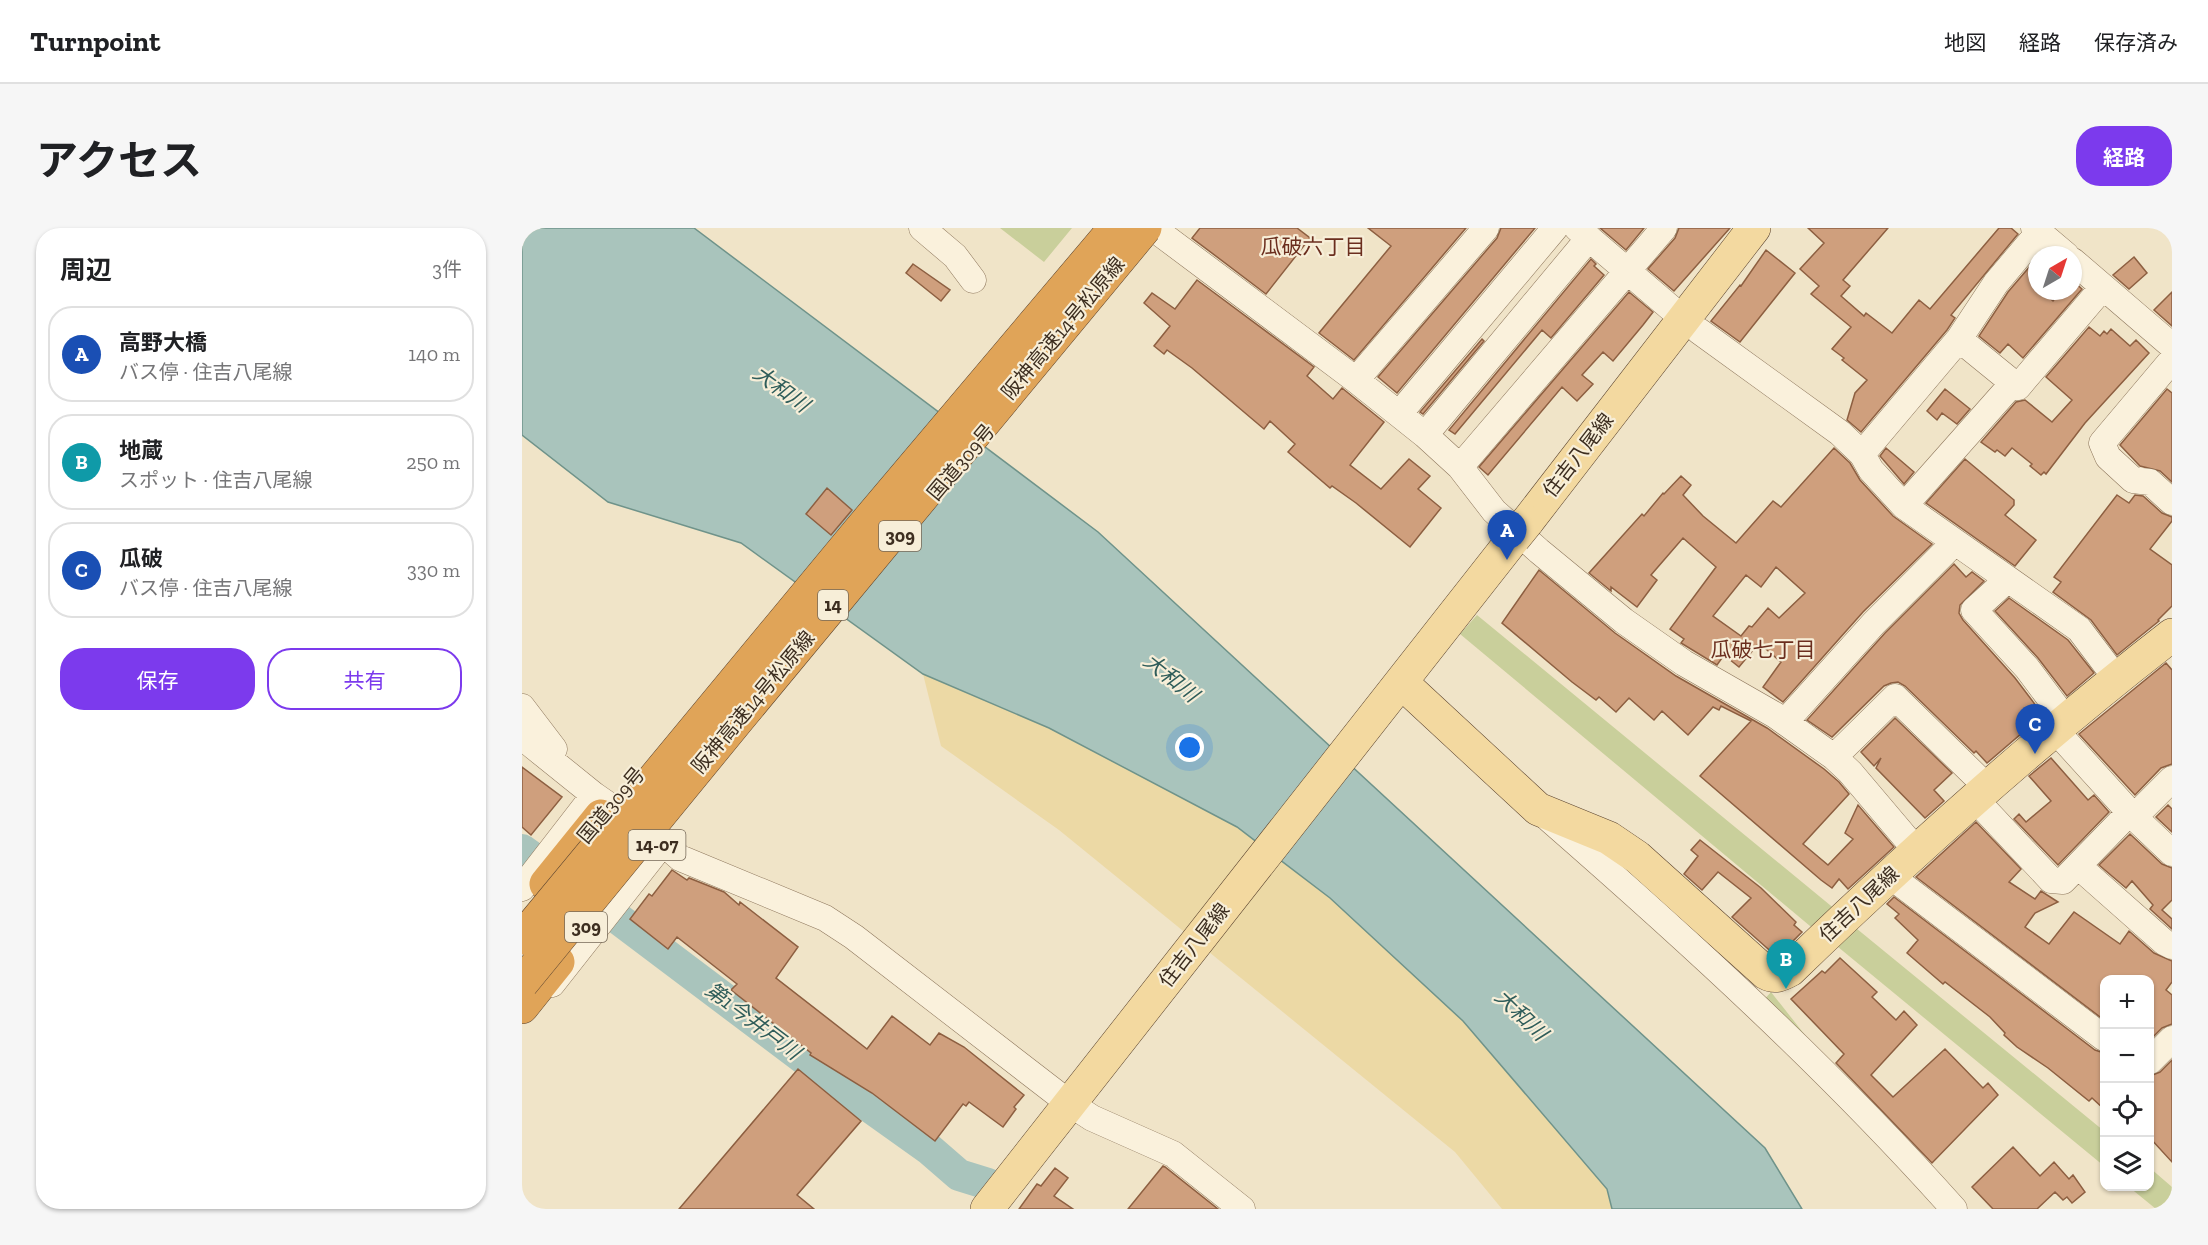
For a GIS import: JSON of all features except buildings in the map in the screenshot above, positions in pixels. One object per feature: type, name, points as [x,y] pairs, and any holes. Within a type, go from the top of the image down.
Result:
[{"type":"highway","name":"国道309号","points":[[522,913],[1095,228]]},
{"type":"highway","name":"阪神高速14号松原線","points":[[522,938],[867,522],[1115,228]]},
{"type":"highway","name":"国道309号","points":[[522,1007],[825,625],[1161,230]]},
{"type":"highway","name":"阪神高速14号松原線","points":[[522,983],[738,718],[1161,230]]},
{"type":"highway","name":"14-07","points":[[522,1016],[657,844],[738,718]]},
{"type":"main road","name":"住吉八尾線","points":[[987,1209],[1435,639],[1754,228]]},
{"type":"main road","name":"住吉八尾線","points":[[1398,686],[1538,809],[1610,838],[1637,857],[1772,977],[1790,970],[1916,849],[2116,678],[2172,635]]},
{"type":"street","points":[[922,228],[955,256],[973,280]]},
{"type":"street","points":[[1356,380],[1486,228]]},
{"type":"street","points":[[1399,414],[1555,228]]},
{"type":"street","points":[[1460,467],[1664,228]]},
{"type":"street","points":[[1161,230],[1425,435],[1460,467],[1494,511],[1624,621],[1684,663],[1785,722],[1834,757],[1850,772],[1916,849]]},
{"type":"street","points":[[1862,453],[1959,339],[1996,283],[2037,230],[2056,246]]},
{"type":"street","points":[[1425,435],[1583,233],[1673,310]]},
{"type":"street","points":[[2082,269],[2172,346]]},
{"type":"street","points":[[1959,339],[2018,387],[2103,287]]},
{"type":"street","points":[[1699,331],[1840,433],[1862,453],[1871,470],[1904,506],[2079,629],[2116,678]]},
{"type":"street","points":[[2172,360],[2102,442],[2108,457],[2133,480],[2150,482],[2172,502]]},
{"type":"street","points":[[1904,506],[2013,383]]},
{"type":"street","points":[[1785,722],[1874,623],[1955,542]]},
{"type":"street","points":[[2007,580],[1974,610],[2027,668],[2060,725],[2132,814],[2172,852]]},
{"type":"street","points":[[1834,757],[1895,697],[1981,793],[2051,880],[2062,881],[2172,779]]},
{"type":"street","points":[[522,707],[544,738],[594,795]]},
{"type":"street","points":[[522,737],[594,795],[663,843],[680,858],[825,918],[854,937],[1074,1098],[1092,1119],[1173,1154],[1242,1209]]},
{"type":"street","points":[[522,888],[594,795]]},
{"type":"street","points":[[1538,809],[1754,1004],[1839,1087],[1954,1209]]},
{"type":"street","points":[[522,1021],[663,843]]},
{"type":"street","points":[[2078,866],[2164,942],[2172,946]]},
{"type":"street","points":[[1889,874],[2100,1035]]},
{"type":"street","points":[[2154,1057],[2172,1039]]},
{"type":"green space","points":[[1000,228],[1072,228],[1044,262]]},
{"type":"green space","points":[[1477,615],[1836,910],[1816,931],[1460,634]]},
{"type":"green space","points":[[1851,924],[2100,1128],[2100,1163],[1832,942]]},
{"type":"green space","points":[[1771,992],[1805,1035],[1801,1039],[1762,1002]]},
{"type":"green space","points":[[2154,1171],[2172,1187],[2172,1209],[2156,1209],[2134,1191],[2154,1191]]},
{"type":"sand","points":[[923,674],[1049,728],[1237,827],[1330,898],[1463,1021],[1607,1189],[1612,1209],[1502,1209],[1455,1152],[1059,830],[941,746]]},
{"type":"water","name":"大和川","points":[[522,228],[694,228],[1098,532],[1765,1148],[1802,1209],[1612,1209],[1607,1189],[1463,1021],[1330,898],[1237,827],[1049,728],[923,674],[741,543],[608,502],[522,435]]},
{"type":"waterway","name":"第1今井戸川","points":[[522,850],[929,1149],[959,1175],[988,1184]]},
{"type":"place","name":"高野大橋","points":[[1507,560]]},
{"type":"place","name":"瓜破","points":[[2035,754]]},
{"type":"place","name":"地蔵","points":[[1786,989]]},
{"type":"district","name":"瓜破六丁目","points":[[1313,247]]},
{"type":"district","name":"瓜破七丁目","points":[[1763,650]]}]
